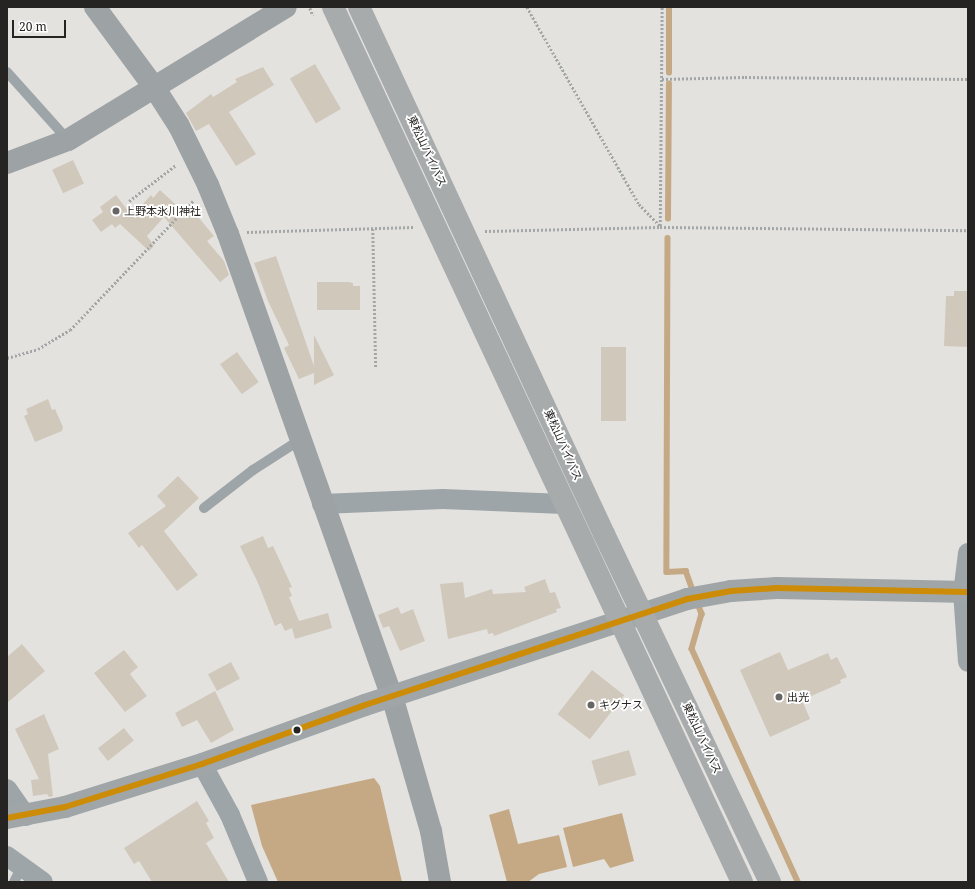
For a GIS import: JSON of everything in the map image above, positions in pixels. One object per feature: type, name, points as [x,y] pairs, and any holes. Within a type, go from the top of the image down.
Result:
[{"type":"highway","name":"東松山バイパス","points":[[333,7],[437,226],[564,504],[620,620],[742,882]]},
{"type":"highway","name":"東松山バイパス","points":[[359,7],[466,234],[604,534],[644,614],[770,882]]},
{"type":"main road","points":[[16,817],[65,807],[202,764],[392,696],[620,620],[687,600],[746,590],[777,588],[965,592]]},
{"type":"street","points":[[95,7],[154,87],[192,152],[208,185],[228,234],[322,504],[392,696],[431,831],[440,882]]},
{"type":"street","points":[[8,162],[68,140],[286,7]]},
{"type":"street","points":[[322,504],[443,499],[564,504]]},
{"type":"street","points":[[968,553],[965,592],[968,662]]},
{"type":"street","points":[[202,764],[230,815],[258,882]]},
{"type":"street","points":[[7,789],[16,817]]},
{"type":"street","points":[[14,868],[42,882]]},
{"type":"lane","points":[[7,72],[68,140]]},
{"type":"lane","points":[[204,508],[253,470],[300,440]]},
{"type":"path","points":[[527,7],[639,204],[660,227]]},
{"type":"path","points":[[660,227],[662,7]]},
{"type":"path","points":[[662,79],[745,77],[968,79]]},
{"type":"path","points":[[130,201],[192,152]]},
{"type":"path","points":[[7,358],[38,349],[70,330],[208,185]]},
{"type":"path","points":[[228,234],[273,230],[373,229],[437,226]]},
{"type":"path","points":[[466,234],[492,230],[660,227],[968,230]]},
{"type":"path","points":[[373,229],[376,368]]},
{"type":"shaded area","points":[[374,778],[380,786],[402,882],[278,882],[262,846],[251,805]]},
{"type":"shaded area","points":[[509,809],[518,844],[559,835],[567,867],[539,874],[528,882],[507,882],[489,815]]},
{"type":"shaded area","points":[[622,813],[634,861],[610,868],[604,859],[573,867],[563,828]]},
{"type":"building","points":[[315,64],[341,109],[316,124],[290,78]]},
{"type":"building","points":[[263,67],[274,85],[229,112],[256,154],[236,166],[209,124],[196,131],[186,113],[211,94],[213,97],[237,82],[235,79]]},
{"type":"building","points":[[73,160],[84,184],[63,193],[52,170]]},
{"type":"building","points":[[160,190],[188,216],[194,212],[214,236],[207,241],[224,261],[229,275],[220,282],[164,217],[147,236],[154,246],[149,251],[120,224],[115,228],[112,224],[101,232],[92,220],[103,212],[100,207],[116,195],[132,216],[151,195],[153,198]]},
{"type":"building","points":[[276,256],[314,366],[314,335],[334,375],[314,385],[314,373],[299,379],[284,348],[289,345],[268,301],[254,263]]},
{"type":"building","points":[[317,282],[349,282],[353,283],[353,286],[360,286],[360,310],[317,310]]},
{"type":"building","points":[[954,291],[968,291],[968,347],[944,346],[946,296],[954,296]]},
{"type":"building","points":[[601,347],[626,347],[626,421],[601,421]]},
{"type":"building","points":[[237,352],[259,382],[242,394],[220,364]]},
{"type":"building","points":[[48,399],[52,410],[55,409],[63,427],[62,431],[35,442],[24,416],[28,414],[26,409]]},
{"type":"building","points":[[178,476],[199,498],[164,531],[198,575],[177,591],[142,545],[139,548],[128,533],[166,506],[157,496]]},
{"type":"building","points":[[263,536],[268,548],[273,546],[292,587],[289,588],[292,596],[289,597],[299,621],[328,613],[332,628],[295,639],[292,628],[285,631],[281,623],[275,626],[258,583],[240,546]]},
{"type":"building","points":[[545,579],[550,593],[555,592],[561,608],[556,609],[557,612],[494,636],[493,633],[488,634],[487,629],[448,639],[440,584],[463,582],[465,598],[492,589],[493,594],[526,592],[524,587]]},
{"type":"building","points":[[398,607],[401,614],[413,609],[425,641],[400,651],[389,626],[383,628],[378,615]]},
{"type":"building","points":[[22,644],[45,671],[7,703],[7,657]]},
{"type":"building","points":[[124,650],[138,667],[130,674],[147,696],[125,712],[94,673]]},
{"type":"building","points":[[780,652],[788,670],[828,653],[831,660],[837,657],[847,677],[840,680],[841,683],[802,700],[810,719],[770,737],[740,670]]},
{"type":"building","points":[[231,662],[240,679],[217,691],[208,674]]},
{"type":"building","points":[[592,670],[624,695],[590,739],[558,714]]},
{"type":"building","points":[[215,691],[234,730],[211,743],[197,720],[182,727],[175,713]]},
{"type":"building","points":[[44,714],[59,749],[48,754],[53,796],[49,797],[47,794],[33,796],[31,780],[39,779],[15,729]]},
{"type":"building","points":[[124,728],[134,741],[108,761],[98,748]]},
{"type":"building","points":[[629,750],[636,775],[599,786],[592,761]]},
{"type":"building","points":[[197,801],[209,821],[206,823],[214,838],[206,843],[229,882],[152,882],[139,861],[134,864],[124,848]]},
{"type":"waterway","points":[[669,7],[669,73]]},
{"type":"waterway","points":[[668,219],[669,84]]},
{"type":"waterway","points":[[668,238],[667,572],[686,571],[694,593]]},
{"type":"waterway","points":[[697,601],[702,614],[692,649],[798,882]]},
{"type":"transit line","points":[[7,818],[65,807],[202,764],[365,705],[687,599],[731,591],[777,588],[968,592]]},
{"type":"place","name":"上野本氷川神社","points":[[116,211]]},
{"type":"place","name":"出光","points":[[779,697]]},
{"type":"place","name":"キグナス","points":[[591,705]]}]
